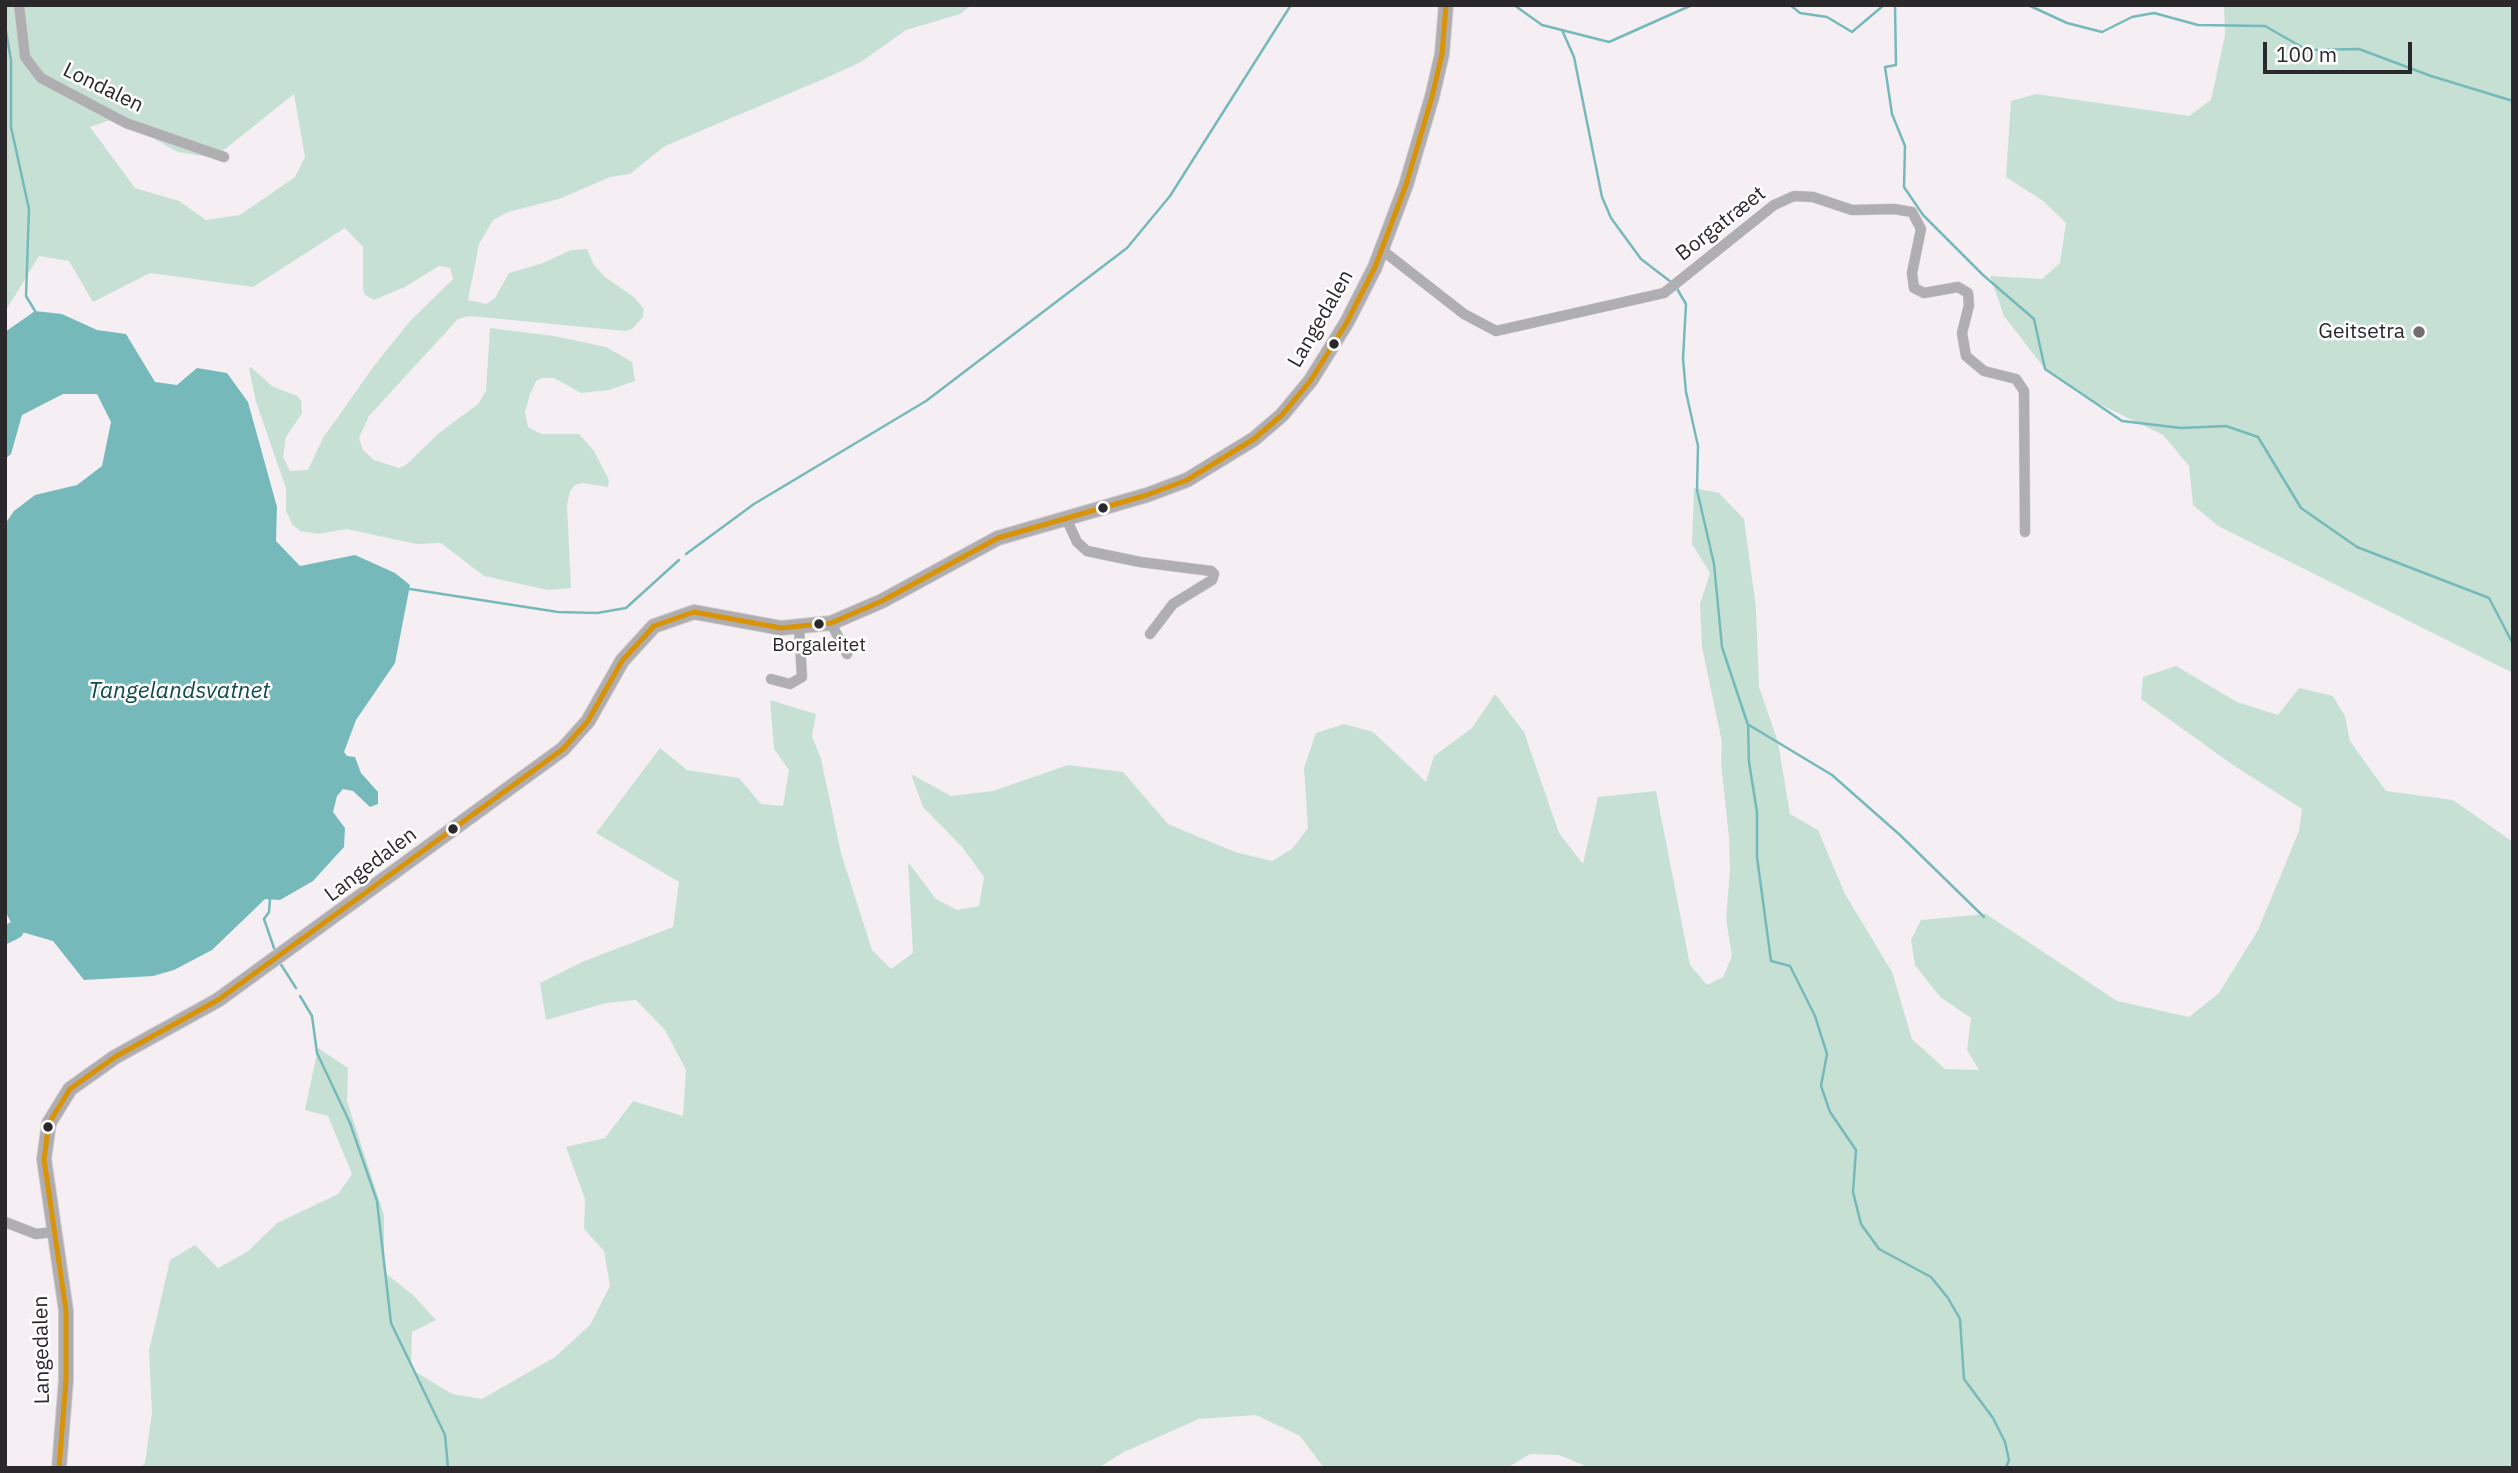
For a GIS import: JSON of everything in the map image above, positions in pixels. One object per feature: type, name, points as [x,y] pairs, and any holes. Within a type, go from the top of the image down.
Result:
[{"type":"main road","name":"Langedalen","points":[[59,1468],[65,1401],[66,1329],[45,1170],[46,1135],[58,1104],[79,1081],[218,1000],[563,749],[588,721],[622,661],[654,626],[694,612],[765,626],[799,628],[831,623],[882,601],[987,543],[1186,480],[1236,452],[1270,425],[1300,394],[1355,308],[1382,250],[1406,186],[1442,54],[1446,5]]},
{"type":"street","name":"Londalen","points":[[19,5],[25,57],[41,78],[126,122],[224,157]]},
{"type":"street","name":"Borgatræet","points":[[1382,250],[1464,314],[1496,331],[1658,296],[1759,216],[1786,198],[1813,197],[1860,211],[1894,209],[1912,212],[1920,222],[1921,229],[1912,273],[1914,288],[1924,293],[1953,287],[1968,293],[1969,305],[1962,333],[1966,356],[1984,370],[2016,379],[2024,391],[2025,532]]},
{"type":"street","points":[[1066,519],[1077,542],[1087,551],[1140,562],[1211,570],[1214,574],[1212,580],[1173,604],[1150,634]]},
{"type":"street","points":[[831,623],[847,654]]},
{"type":"street","points":[[771,679],[790,684],[802,677],[799,628]]},
{"type":"street","points":[[5,1222],[36,1234],[54,1232]]},
{"type":"green space","points":[[5,5],[972,5],[960,14],[906,30],[861,62],[665,146],[630,174],[610,177],[559,199],[508,212],[493,220],[479,244],[468,300],[486,304],[495,298],[509,273],[543,263],[571,250],[587,249],[594,265],[605,277],[634,297],[644,309],[643,317],[632,329],[625,331],[470,316],[458,319],[369,416],[359,438],[363,450],[374,460],[399,468],[406,465],[439,433],[478,404],[486,391],[490,328],[554,336],[606,347],[632,362],[635,381],[609,390],[581,393],[554,378],[542,378],[536,381],[530,394],[525,413],[528,427],[541,434],[579,434],[594,451],[609,480],[608,487],[583,483],[575,485],[570,491],[567,505],[571,588],[548,590],[484,576],[441,543],[417,544],[346,529],[318,534],[300,531],[292,524],[286,511],[286,488],[256,402],[249,368],[272,386],[301,400],[302,413],[286,437],[283,457],[290,471],[308,470],[323,438],[374,366],[411,320],[453,279],[450,268],[439,266],[405,287],[374,300],[365,295],[363,289],[363,247],[345,228],[253,287],[150,273],[93,302],[69,261],[39,256],[5,312]],"holes":[[[294,94],[305,157],[295,177],[240,215],[206,220],[179,201],[135,188],[90,127],[116,118],[178,152],[214,158]]]},
{"type":"green space","points":[[2224,5],[2513,5],[2513,673],[2218,526],[2193,505],[2189,466],[2163,435],[2089,399],[2045,369],[2004,316],[1990,276],[2042,279],[2060,263],[2066,223],[2043,201],[2006,177],[2011,101],[2036,94],[2189,116],[2211,100],[2225,35]]},
{"type":"green space","points":[[1694,488],[1719,493],[1744,519],[1756,608],[1759,687],[1778,742],[1790,814],[1818,830],[1845,894],[1892,972],[1912,1039],[1945,1069],[1979,1070],[1967,1050],[1971,1018],[1940,997],[1915,965],[1911,940],[1921,920],[1986,914],[2117,1001],[2189,1017],[2219,993],[2258,930],[2299,831],[2302,809],[2233,765],[2141,699],[2143,677],[2176,666],[2237,702],[2278,715],[2299,688],[2333,696],[2345,716],[2350,741],[2386,791],[2453,800],[2513,842],[2513,1468],[1590,1468],[1559,1455],[1530,1454],[1507,1468],[1324,1468],[1300,1436],[1256,1415],[1199,1419],[1124,1452],[1098,1468],[139,1468],[145,1463],[152,1413],[149,1351],[170,1260],[195,1245],[218,1268],[247,1252],[277,1223],[338,1194],[352,1174],[328,1116],[305,1110],[318,1048],[348,1068],[347,1101],[384,1215],[384,1272],[413,1295],[436,1320],[412,1332],[411,1369],[452,1394],[482,1399],[555,1357],[590,1325],[610,1286],[604,1251],[584,1229],[585,1199],[566,1147],[605,1138],[633,1101],[683,1116],[686,1070],[665,1030],[636,1000],[606,1003],[546,1020],[540,983],[582,962],[673,927],[679,882],[596,833],[660,748],[687,770],[739,778],[761,804],[783,806],[789,770],[774,749],[770,700],[816,714],[812,736],[821,759],[841,853],[872,950],[891,969],[913,953],[908,862],[936,899],[957,910],[979,906],[984,877],[962,847],[923,807],[911,774],[951,796],[993,791],[1068,765],[1123,772],[1168,824],[1235,852],[1272,861],[1292,849],[1308,828],[1304,768],[1316,733],[1344,724],[1373,732],[1426,782],[1434,756],[1472,728],[1495,694],[1524,732],[1559,833],[1583,864],[1598,797],[1656,791],[1690,965],[1707,985],[1723,977],[1732,956],[1726,919],[1730,869],[1729,838],[1721,762],[1722,742],[1702,647],[1700,604],[1710,573],[1692,544]]},
{"type":"water","name":"Tangelandsvatnet","points":[[35,311],[62,314],[97,330],[126,334],[155,382],[177,385],[197,368],[227,373],[248,402],[277,507],[276,541],[300,566],[355,555],[395,573],[410,585],[395,663],[356,720],[344,752],[347,756],[355,757],[361,773],[378,792],[378,804],[370,807],[353,791],[343,789],[337,796],[333,812],[345,828],[344,847],[313,881],[280,900],[265,899],[212,950],[174,970],[153,976],[84,980],[53,941],[15,930],[5,911],[5,524],[14,511],[35,495],[77,485],[102,466],[111,422],[97,394],[63,394],[22,415],[11,454],[5,459],[5,332]]},
{"type":"waterway","points":[[686,554],[754,504],[926,401],[1127,248],[1170,196],[1291,5]]},
{"type":"waterway","points":[[1514,5],[1542,25],[1609,42],[1692,5]]},
{"type":"waterway","points":[[1790,5],[1800,13],[1827,17],[1852,32],[1884,5]]},
{"type":"waterway","points":[[1895,5],[1896,65],[1885,67],[1892,114],[1905,146],[1904,187],[1923,215],[1983,275],[2034,319],[2045,369],[2122,421],[2181,428],[2226,426],[2258,437],[2301,508],[2357,547],[2489,598],[2513,644]]},
{"type":"waterway","points":[[2028,5],[2067,23],[2102,32],[2132,17],[2154,13],[2198,25],[2265,26],[2307,50],[2359,49],[2431,76],[2513,101]]},
{"type":"waterway","points":[[5,26],[11,60],[11,127],[29,209],[26,296],[35,311]]},
{"type":"waterway","points":[[1562,30],[1574,57],[1602,197],[1611,218],[1641,259],[1671,282]]},
{"type":"waterway","points":[[1676,287],[1686,304],[1683,359],[1686,392],[1698,446],[1697,490],[1714,564],[1722,647],[1748,725],[1749,762],[1757,812],[1757,857],[1771,961],[1790,966],[1815,1016],[1827,1054],[1821,1086],[1830,1112],[1856,1150],[1853,1192],[1861,1224],[1879,1249],[1931,1277],[1948,1298],[1960,1319],[1964,1379],[1993,1418],[2005,1442],[2009,1460],[2006,1468]]},
{"type":"waterway","points":[[410,589],[558,612],[597,613],[626,608],[679,560]]},
{"type":"waterway","points":[[1749,725],[1832,775],[1900,835],[1984,917]]},
{"type":"waterway","points":[[270,899],[269,912],[264,919],[275,951]]},
{"type":"waterway","points":[[5,935],[15,930]]},
{"type":"waterway","points":[[280,963],[296,988]]},
{"type":"waterway","points":[[300,996],[312,1016],[317,1053],[350,1123],[377,1201],[391,1323],[445,1435],[448,1468]]},
{"type":"transit line","points":[[59,1468],[66,1380],[66,1311],[44,1159],[49,1123],[70,1089],[115,1057],[218,1000],[563,749],[588,721],[622,661],[654,626],[694,612],[781,628],[831,623],[882,601],[998,538],[1147,495],[1187,480],[1254,439],[1282,415],[1311,380],[1347,322],[1375,267],[1406,185],[1432,97],[1442,54],[1446,5]]},
{"type":"place","name":"Geitsetra","points":[[2419,332]]},
{"type":"place","name":"Borgaleitet","points":[[819,624]]}]
